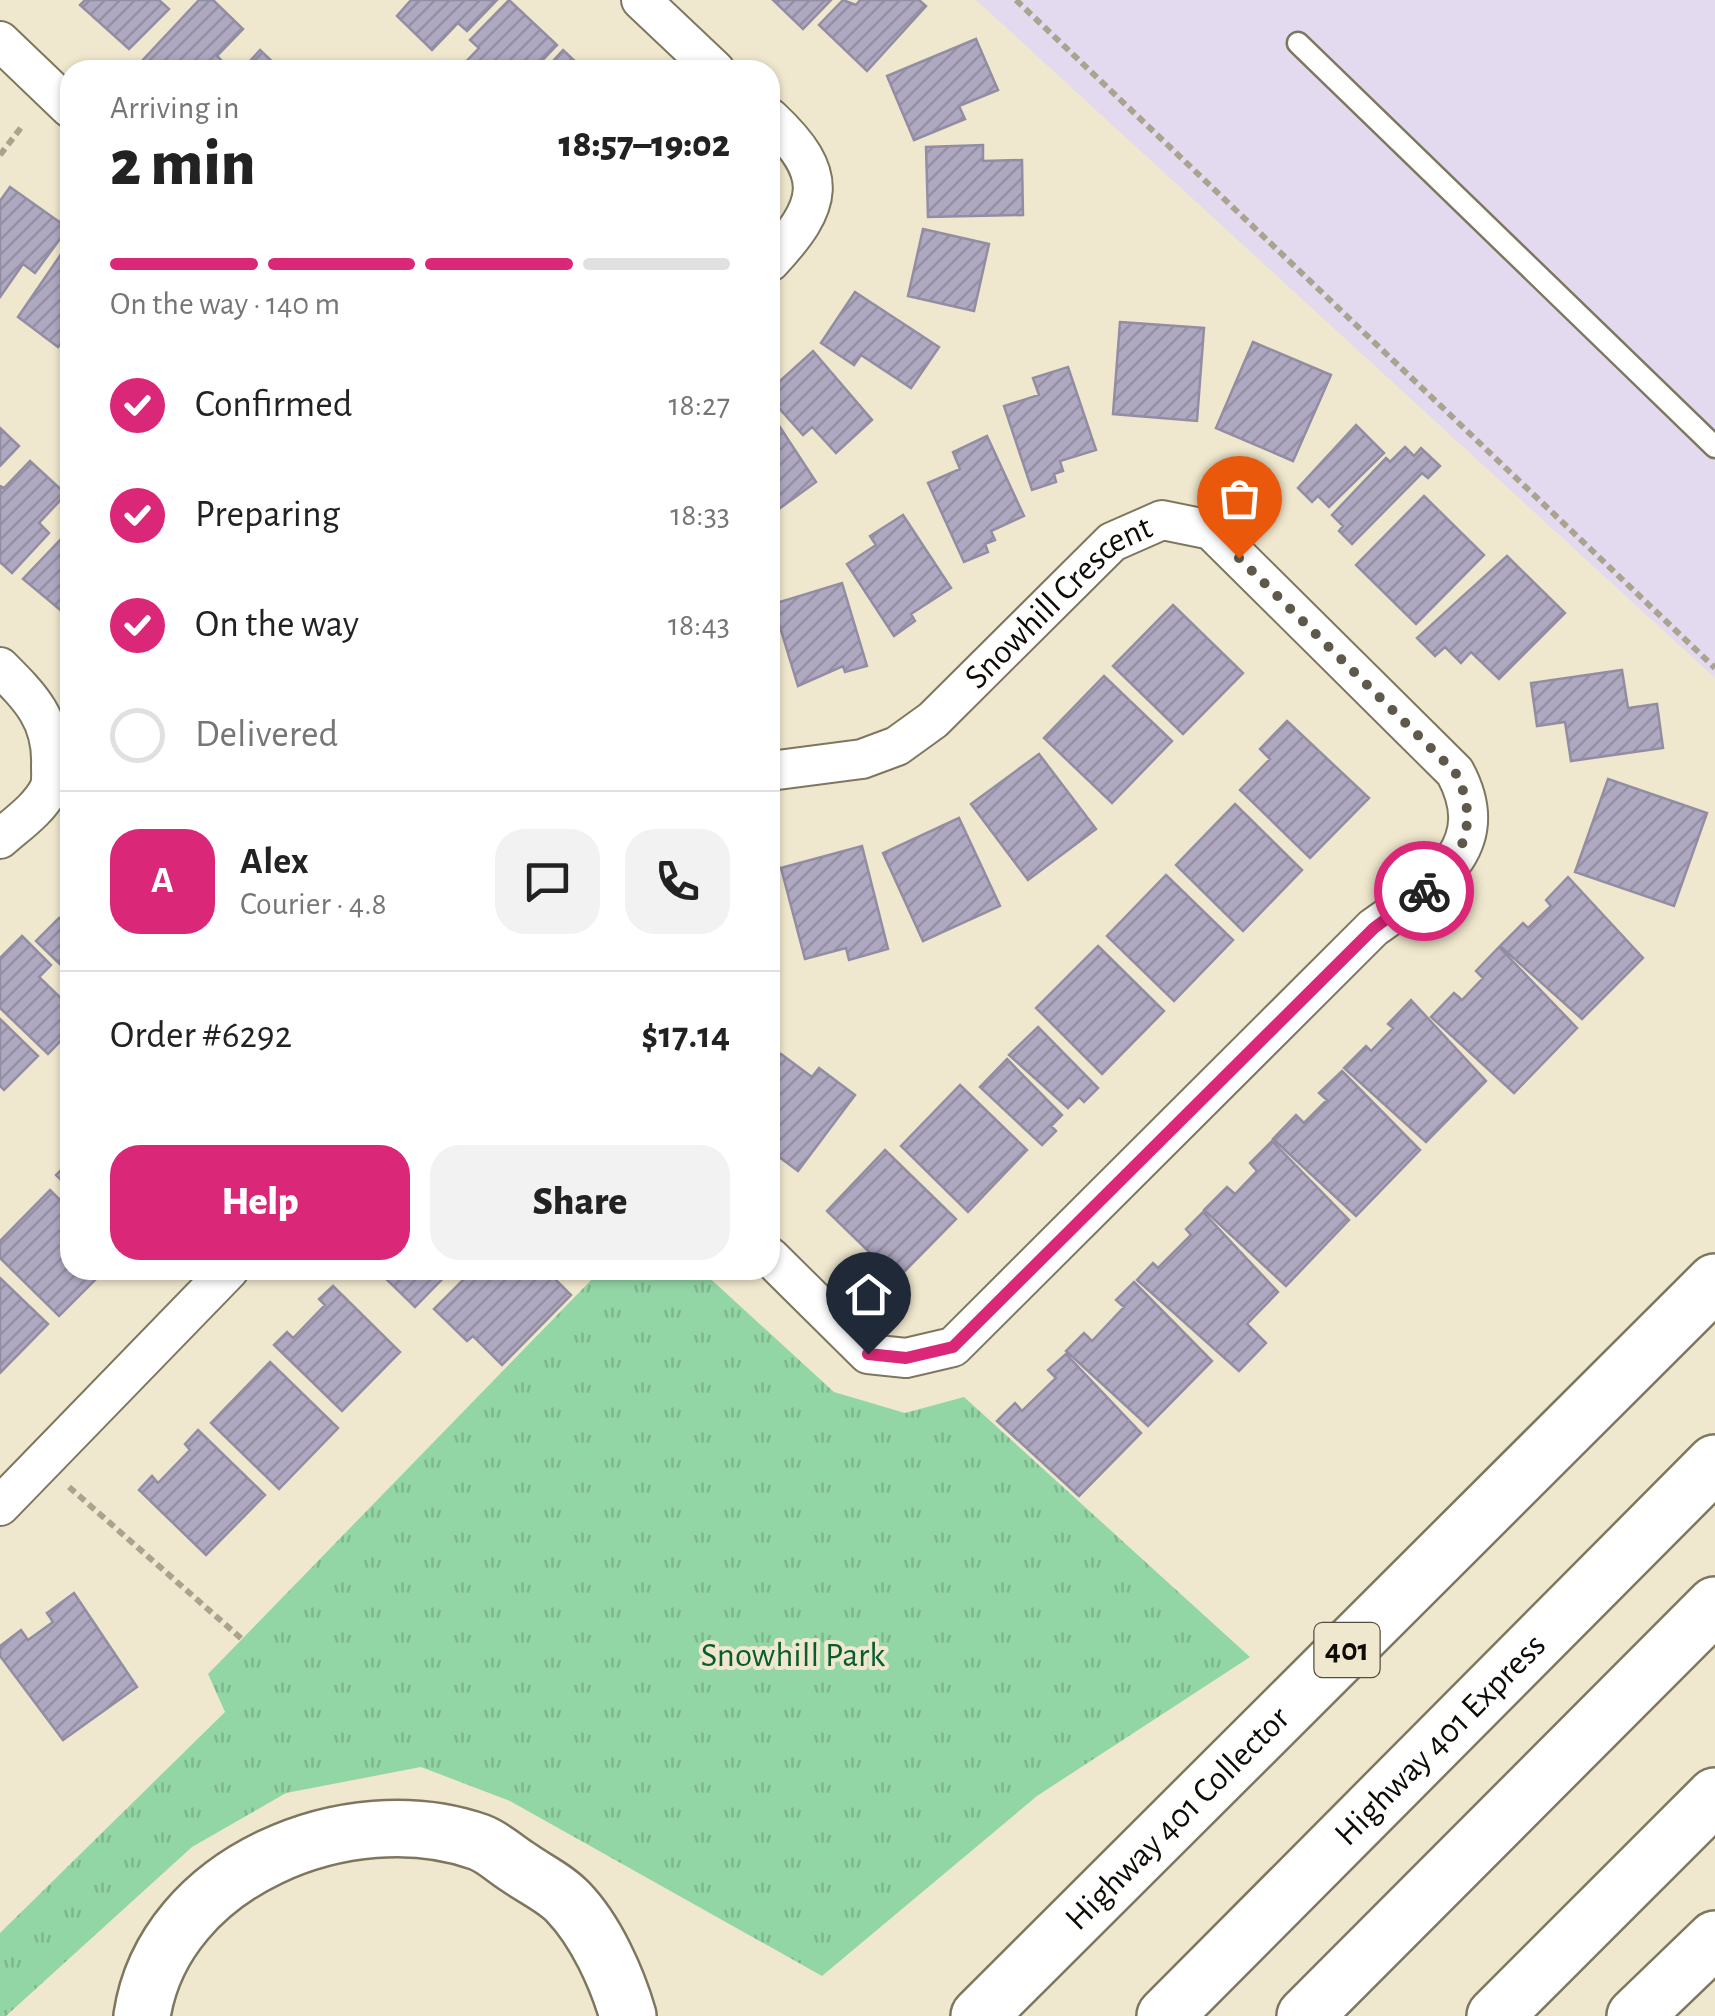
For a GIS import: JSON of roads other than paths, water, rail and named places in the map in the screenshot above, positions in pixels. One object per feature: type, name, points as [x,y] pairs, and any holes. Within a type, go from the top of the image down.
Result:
[{"type":"highway","name":"Highway 401 Collector","points":[[978,2016],[1715,1278]]},
{"type":"highway","name":"Highway 401 Express","points":[[1165,2016],[1715,1463]]},
{"type":"highway","points":[[1305,2016],[1715,1606]]},
{"type":"highway","points":[[1495,2016],[1715,1796]]},
{"type":"highway","points":[[142,2016],[147,1982],[186,1916],[261,1859],[338,1835],[424,1828],[483,1843],[568,1902],[618,1980],[628,2016]]},
{"type":"highway","points":[[1636,2016],[1715,1939]]},
{"type":"street","points":[[641,0],[704,60]]},
{"type":"street","points":[[0,41],[60,98]]},
{"type":"street","points":[[780,127],[792,138],[812,176],[813,200],[809,214],[780,250]]},
{"type":"street","name":"Snowhill Crescent","points":[[780,769],[862,759],[898,746],[933,720],[1112,542],[1162,520],[1211,530],[1455,772],[1468,796],[1468,820],[1465,846],[1440,879],[1374,928],[953,1347],[906,1358],[868,1354],[780,1267]]},
{"type":"street","points":[[0,667],[35,702],[51,730],[52,754],[50,786],[37,806],[0,839]]},
{"type":"street","points":[[0,1506],[219,1280]]},
{"type":"lane","points":[[1298,44],[1715,447]]},
{"type":"park label","name":"Snowhill Park","points":[[793,1655]]}]
